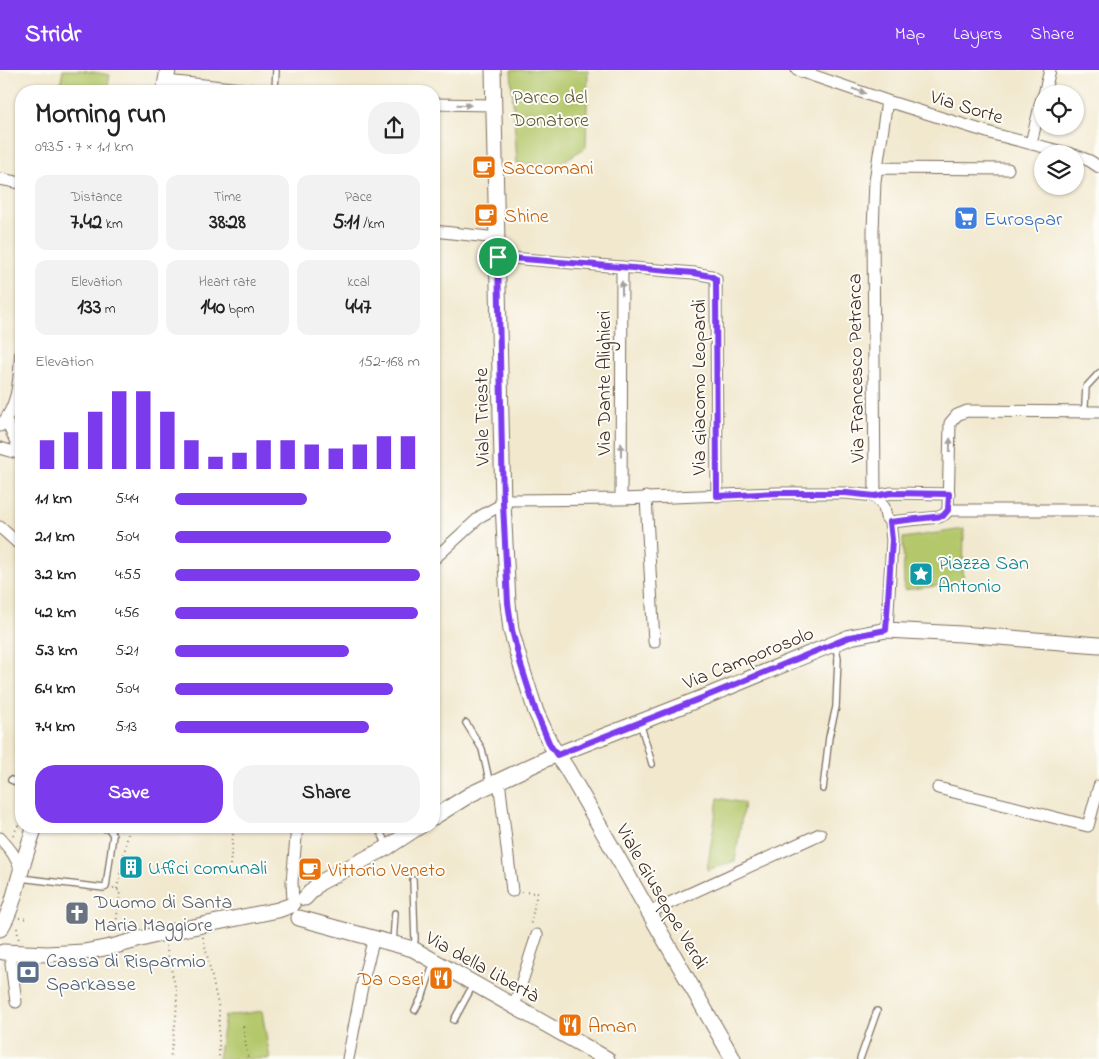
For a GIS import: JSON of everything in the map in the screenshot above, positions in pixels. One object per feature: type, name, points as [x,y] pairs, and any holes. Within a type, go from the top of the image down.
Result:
[{"type":"street","name":"Viale Trieste","points":[[493,70],[503,503],[508,603],[520,662],[536,712],[550,745],[557,755]]},
{"type":"street","name":"Via Sorte","points":[[797,70],[830,75],[887,101],[996,135],[1038,145]]},
{"type":"street","points":[[1046,85],[1050,70]]},
{"type":"street","points":[[166,81],[204,85]]},
{"type":"street","name":"Via Francesco Petrarca","points":[[886,630],[892,540],[890,522],[886,517],[884,508],[875,496],[872,230],[877,168],[887,101]]},
{"type":"street","points":[[440,104],[494,105]]},
{"type":"street","points":[[1031,143],[1034,131]]},
{"type":"street","points":[[1084,159],[1099,168]]},
{"type":"street","points":[[877,168],[1008,169]]},
{"type":"street","points":[[0,179],[15,183]]},
{"type":"street","points":[[440,232],[497,238]]},
{"type":"street","points":[[498,257],[622,267]]},
{"type":"street","name":"Via Giacomo Leopardi","points":[[622,267],[694,273],[711,276],[716,279],[717,496]]},
{"type":"street","name":"Via Dante Alighieri","points":[[621,499],[622,267]]},
{"type":"street","points":[[15,401],[3,423],[15,443]]},
{"type":"street","points":[[890,522],[939,517],[948,510],[950,423],[957,415],[967,411],[1099,412]]},
{"type":"street","points":[[0,448],[15,452]]},
{"type":"street","points":[[440,554],[481,516],[510,500],[621,499],[808,493],[846,493],[875,496],[891,493],[949,494]]},
{"type":"street","points":[[646,497],[654,642]]},
{"type":"street","points":[[948,510],[1099,510]]},
{"type":"street","points":[[0,527],[15,541]]},
{"type":"street","name":"Via Camporosolo","points":[[440,814],[495,782],[557,755],[850,637],[886,630],[1099,645]]},
{"type":"street","name":"Viale Giuseppe Verdi","points":[[557,755],[650,912],[733,1059]]},
{"type":"street","points":[[495,782],[512,891]]},
{"type":"street","points":[[938,788],[1088,826],[1099,786]]},
{"type":"street","points":[[16,1002],[4,945],[14,916],[20,875],[33,833]]},
{"type":"street","points":[[296,833],[292,882],[297,907]]},
{"type":"street","points":[[4,945],[34,954],[84,952],[163,933],[297,907],[319,883],[388,847],[409,833]]},
{"type":"street","points":[[650,912],[820,834]]},
{"type":"street","points":[[4,836],[18,860],[20,875]]},
{"type":"street","name":"Via della Libertà","points":[[297,907],[332,928],[413,949],[607,1059]]},
{"type":"street","points":[[514,1006],[537,935]]},
{"type":"street","points":[[348,1059],[364,976],[374,938]]},
{"type":"lane","points":[[275,85],[276,70]]},
{"type":"lane","points":[[1082,412],[1085,405],[1086,387],[1099,373]]},
{"type":"lane","points":[[822,789],[828,737],[836,708],[838,658],[835,644]]},
{"type":"lane","points":[[466,722],[482,749],[495,782]]},
{"type":"lane","points":[[640,722],[652,764]]},
{"type":"lane","points":[[11,780],[15,782]]},
{"type":"lane","points":[[20,875],[101,888],[106,887],[112,833]]},
{"type":"lane","points":[[381,833],[388,847]]},
{"type":"lane","points":[[413,880],[415,940],[413,949]]},
{"type":"lane","points":[[393,943],[395,913]]},
{"type":"lane","points":[[415,1010],[423,995],[434,960]]},
{"type":"lane","points":[[454,1020],[474,983]]},
{"type":"lane","points":[[860,1059],[877,1011]]},
{"type":"path","points":[[4,836],[13,835],[15,831]]},
{"type":"path","points":[[115,934],[120,891],[117,889],[129,833]]},
{"type":"path","points":[[230,865],[233,833]]},
{"type":"path","points":[[106,887],[117,889]]},
{"type":"path","points":[[512,891],[537,893],[528,933],[537,935]]},
{"type":"path","points":[[14,916],[29,919]]},
{"type":"path","points":[[202,932],[219,1009],[219,1059]]},
{"type":"path","points":[[164,939],[177,995],[176,1018],[170,1059]]},
{"type":"path","points":[[243,1026],[248,1059]]},
{"type":"green space","points":[[63,70],[81,70],[110,75],[108,85],[60,85]]},
{"type":"green space","name":"Parco del Donatore","points":[[511,70],[588,70],[586,147],[558,165],[517,163]]},
{"type":"green space","points":[[964,529],[963,583],[904,590],[903,538]]},
{"type":"green space","points":[[718,798],[744,803],[735,861],[707,870]]},
{"type":"green space","points":[[262,1011],[270,1059],[218,1059],[225,1016]]},
{"type":"place","name":"Saccomani","points":[[484,167]]},
{"type":"place","name":"Shine","points":[[486,215]]},
{"type":"place","name":"Eurospar","points":[[966,218]]},
{"type":"place","name":"Piazza San Antonio","points":[[921,574]]},
{"type":"place","name":"Uffici comunali","points":[[131,867]]},
{"type":"place","name":"Vittorio Veneto","points":[[310,869]]},
{"type":"place","name":"Duomo di Santa Maria Maggiore","points":[[77,913]]},
{"type":"place","name":"Cassa di Risparmio Sparkasse","points":[[28,972]]},
{"type":"place","name":"Da Osei","points":[[441,978]]},
{"type":"place","name":"Aman","points":[[570,1025]]},
{"type":"route","points":[[498,257],[694,273],[711,276],[716,279],[717,496],[779,493],[846,493],[875,496],[891,493],[949,494],[948,510],[943,516],[890,522],[892,540],[886,630],[850,637],[557,755],[550,745],[536,712],[520,662],[508,603],[503,503],[498,257]]}]
